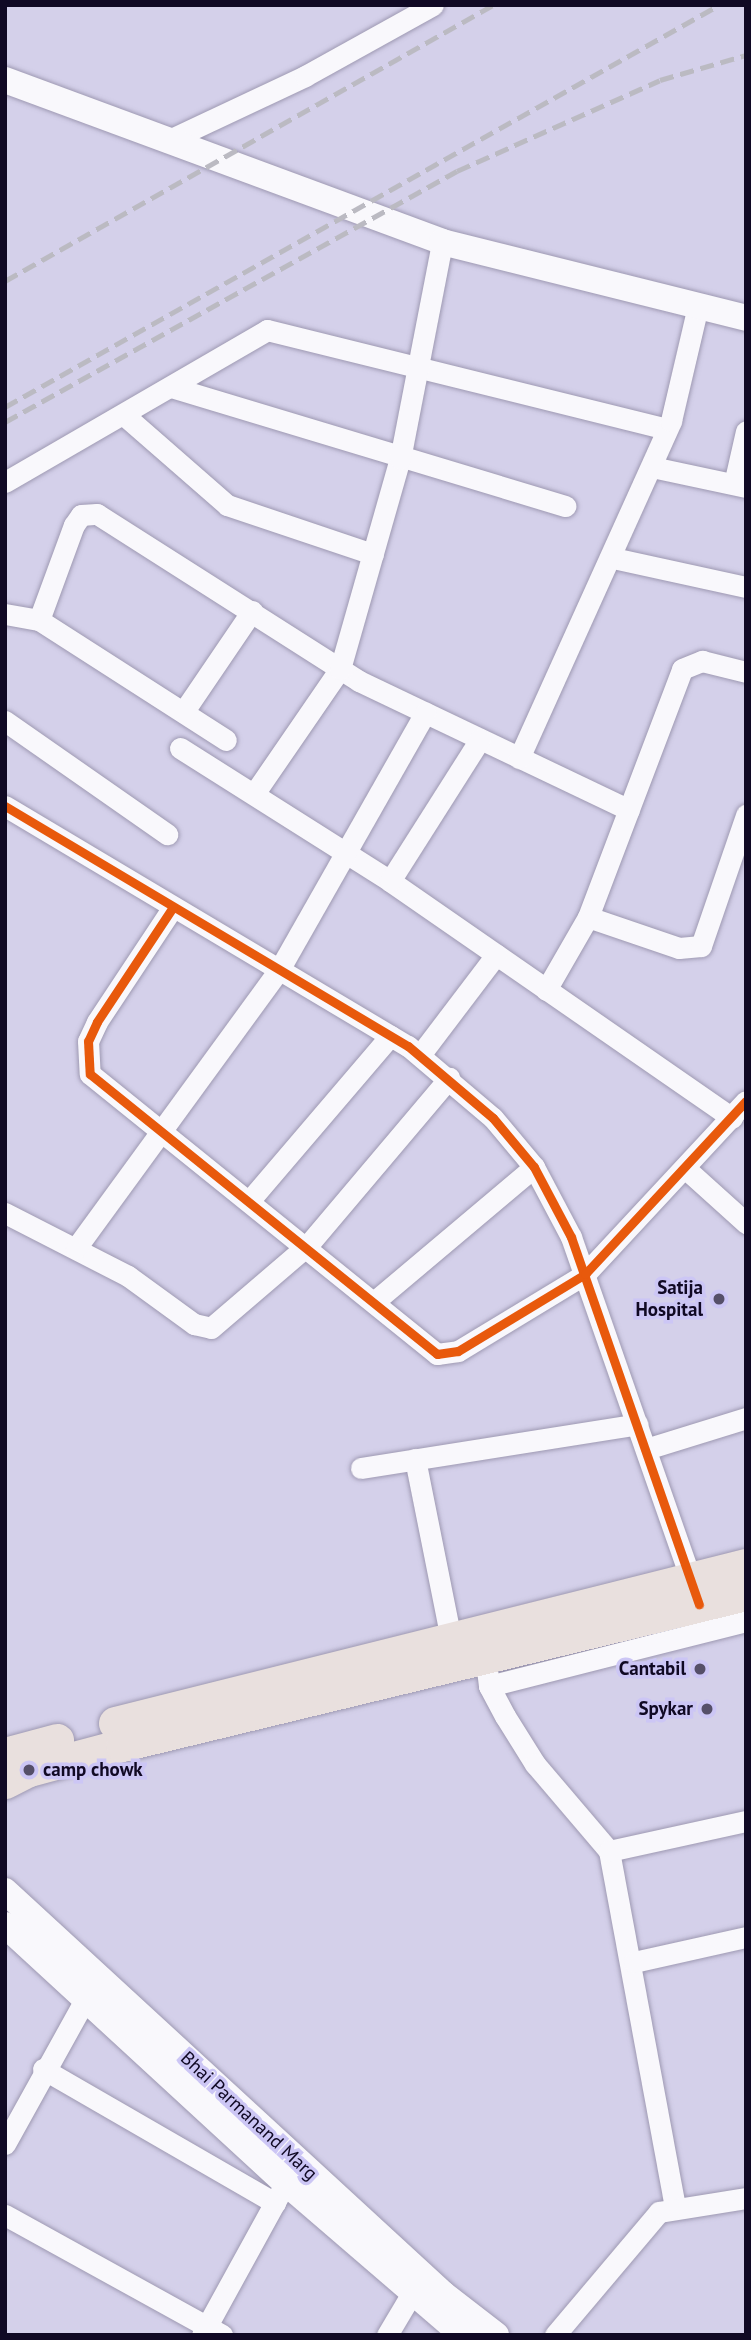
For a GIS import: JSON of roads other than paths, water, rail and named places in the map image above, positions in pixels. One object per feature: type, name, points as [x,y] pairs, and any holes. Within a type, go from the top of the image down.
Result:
[{"type":"main road","points":[[5,1782],[29,1770],[122,1745],[485,1659],[695,1591],[746,1565]]},
{"type":"main road","points":[[695,1591],[746,1594]]},
{"type":"main road","points":[[5,1754],[451,1639],[485,1659]]},
{"type":"street","points":[[167,141],[304,76],[433,5]]},
{"type":"street","points":[[5,80],[442,242],[746,318]]},
{"type":"street","points":[[256,791],[340,669],[400,459],[442,242]]},
{"type":"street","points":[[519,758],[613,558],[652,467],[667,429],[698,306]]},
{"type":"street","points":[[5,482],[267,330],[419,365],[667,429]]},
{"type":"street","points":[[171,387],[400,459],[565,506]]},
{"type":"street","points":[[124,415],[227,505],[373,554]]},
{"type":"street","points":[[652,467],[740,486],[746,430]]},
{"type":"street","points":[[39,620],[74,526],[88,512],[252,611],[340,669],[425,713],[629,810]]},
{"type":"street","points":[[613,558],[746,587]]},
{"type":"street","points":[[184,711],[252,611]]},
{"type":"street","points":[[5,614],[39,620],[226,740]]},
{"type":"street","points":[[546,990],[588,917],[682,669],[702,661],[746,672]]},
{"type":"street","points":[[76,1248],[279,970],[425,713]]},
{"type":"street","points":[[5,721],[167,834]]},
{"type":"street","points":[[390,881],[480,739]]},
{"type":"street","points":[[180,748],[256,791],[732,1118]]},
{"type":"street","points":[[5,806],[420,1055],[493,1118],[534,1167],[585,1274],[695,1591]]},
{"type":"street","points":[[588,917],[679,948],[701,946],[746,815]]},
{"type":"street","points":[[173,908],[97,1022],[86,1056],[90,1074],[107,1093],[158,1134],[308,1245],[427,1348],[447,1356],[585,1274],[687,1169],[746,1101]]},
{"type":"street","points":[[420,1055],[496,955]]},
{"type":"street","points":[[250,1200],[390,1036]]},
{"type":"street","points":[[5,1213],[128,1276],[203,1329],[221,1321],[308,1245],[449,1078]]},
{"type":"street","points":[[375,1301],[534,1167]]},
{"type":"street","points":[[687,1169],[746,1223]]},
{"type":"street","points":[[646,1449],[746,1418]]},
{"type":"street","points":[[361,1468],[638,1424]]},
{"type":"street","points":[[415,1459],[451,1639]]},
{"type":"street","points":[[675,2206],[634,1962],[609,1851],[535,1764],[485,1659],[746,1621]]},
{"type":"street","points":[[609,1851],[746,1821]]},
{"type":"street","name":"Bhai Parmanand Marg","points":[[5,1891],[92,1988],[286,2182],[463,2335]]},
{"type":"street","name":"Bhai Parmanand Marg","points":[[5,1924],[92,1988]]},
{"type":"street","points":[[634,1962],[746,1937]]},
{"type":"street","points":[[5,2144],[43,2069],[92,1988]]},
{"type":"street","points":[[5,2215],[210,2332],[286,2182],[43,2069]]},
{"type":"street","name":"Bhai Parmanand Marg","points":[[286,2182],[496,2335]]},
{"type":"street","points":[[555,2335],[645,2223],[675,2206],[746,2198]]},
{"type":"street","points":[[387,2335],[412,2293]]},
{"type":"railway","points":[[5,281],[493,5]]},
{"type":"railway","points":[[5,407],[719,5]]},
{"type":"railway","points":[[5,422],[457,171],[660,80],[746,55]]},
{"type":"place","name":"Satija Hospital","points":[[719,1299]]},
{"type":"place","name":"Cantabil","points":[[700,1669]]},
{"type":"place","name":"Spykar","points":[[707,1709]]},
{"type":"place","name":"camp chowk","points":[[29,1770]]}]
